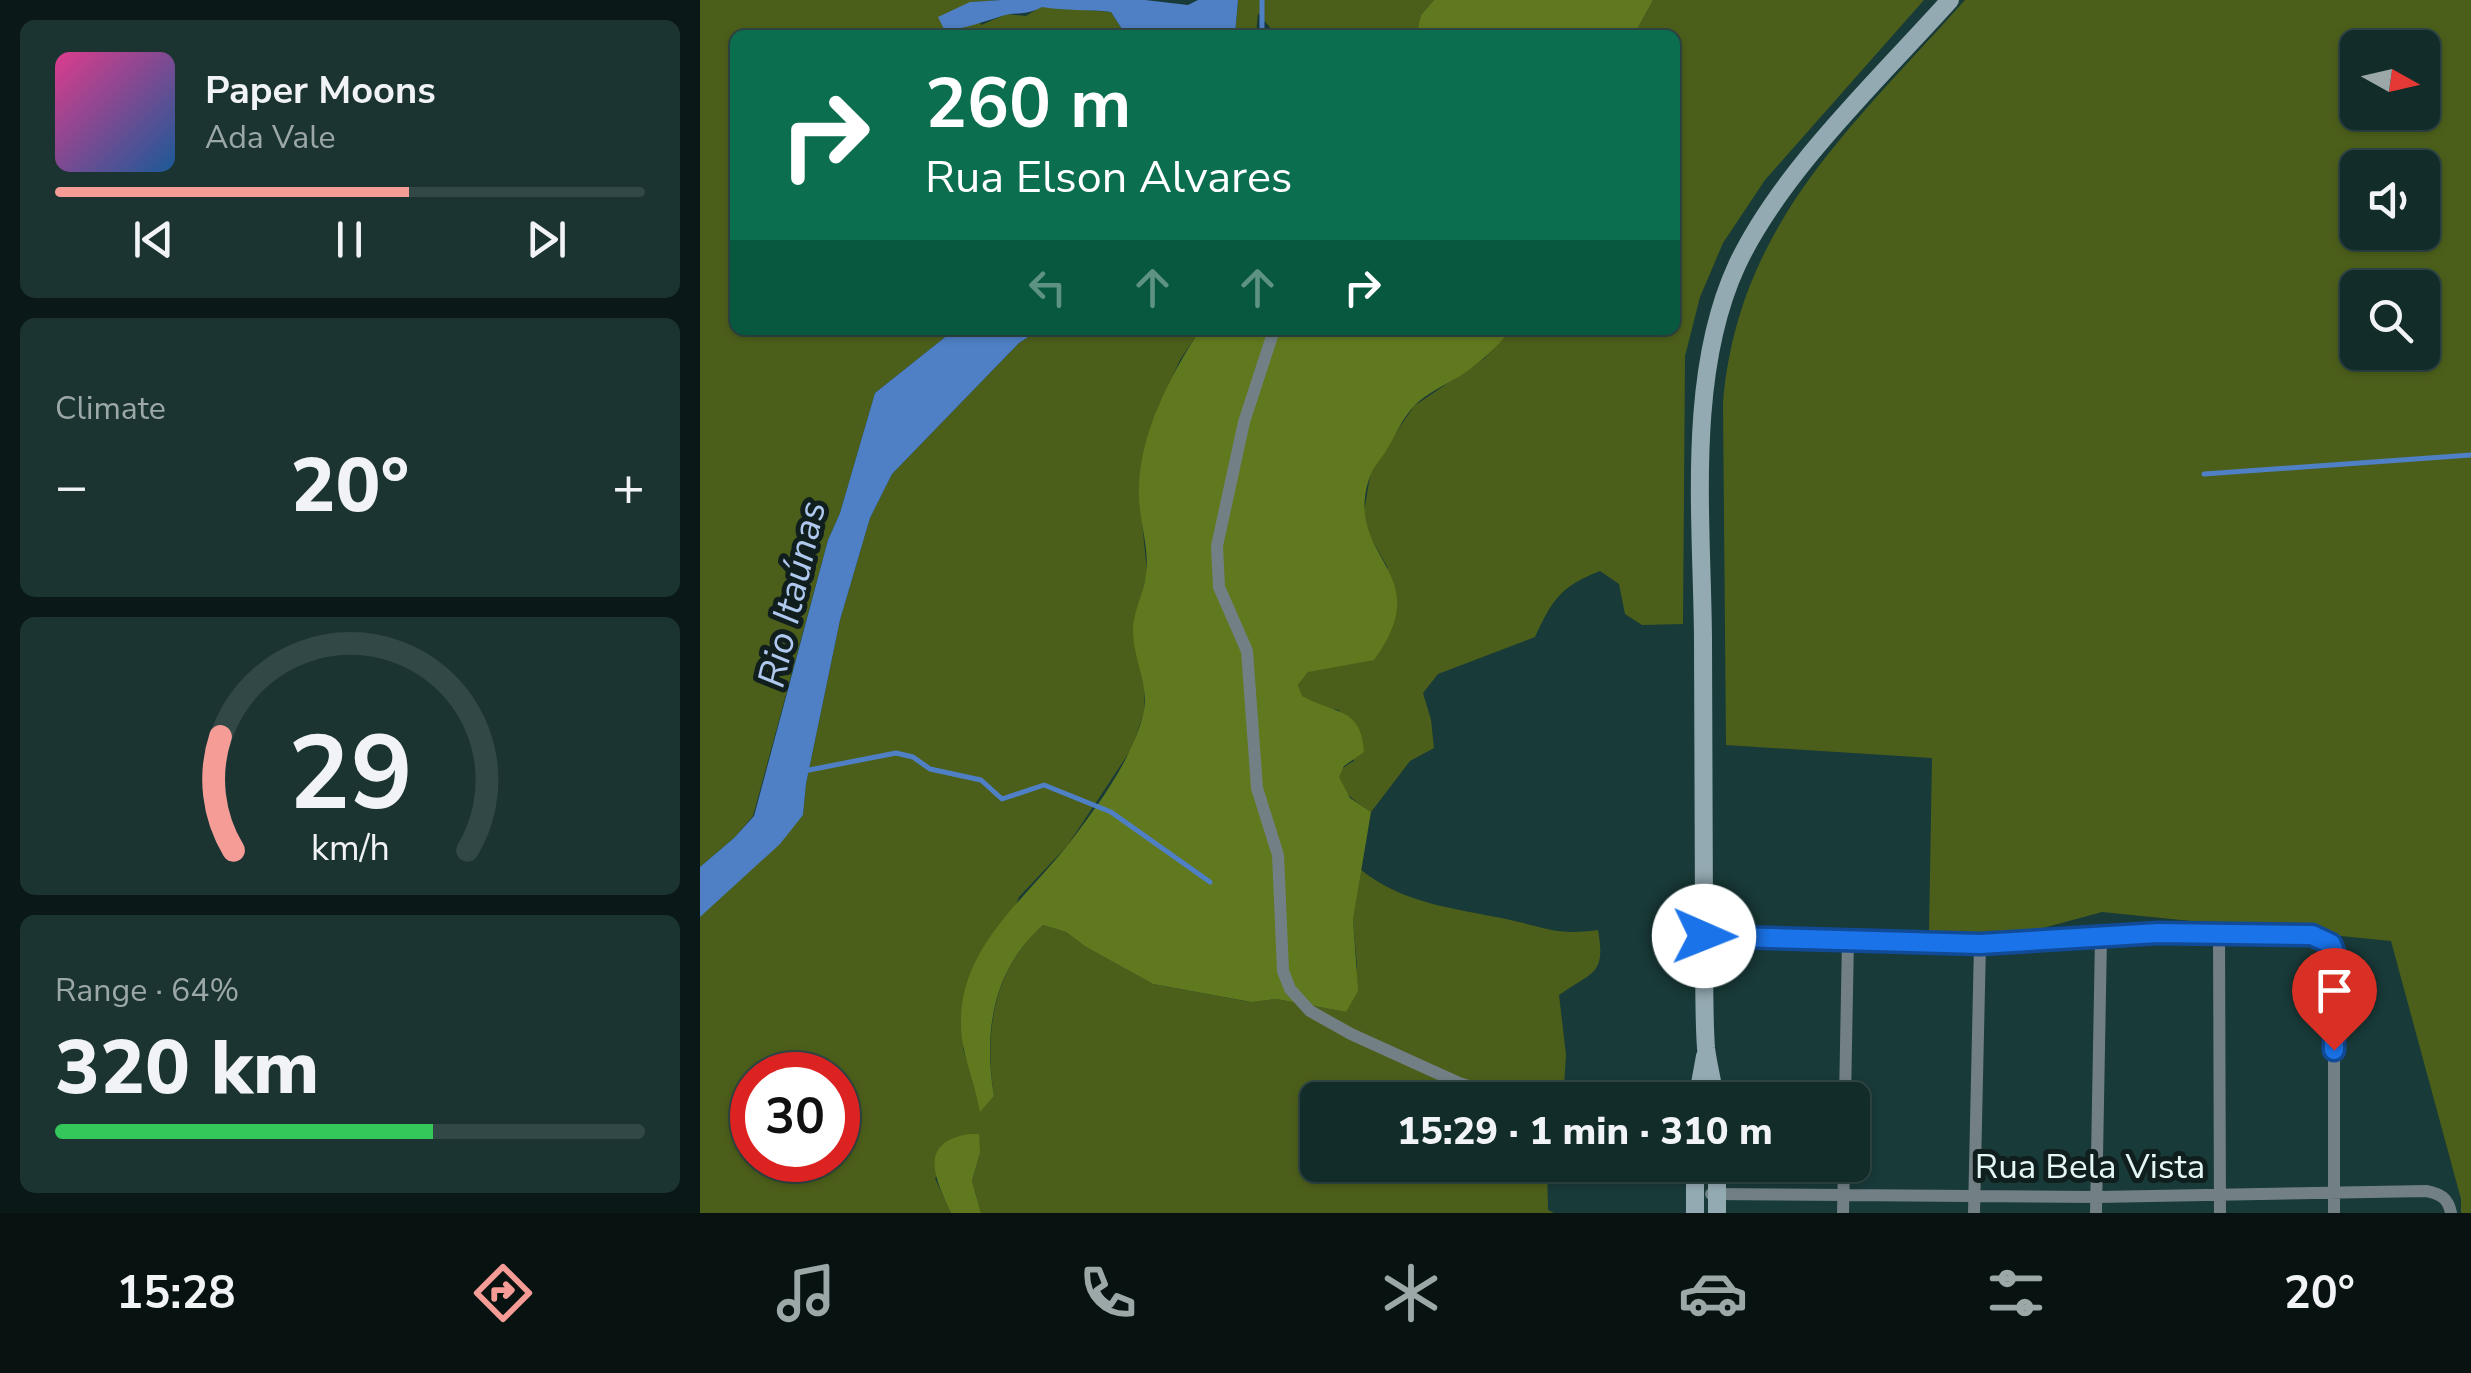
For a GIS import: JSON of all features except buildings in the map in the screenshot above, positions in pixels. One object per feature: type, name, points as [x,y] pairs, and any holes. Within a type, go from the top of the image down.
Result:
[{"type":"main road","points":[[1711,1082],[1706,1050],[1704,936],[1704,403],[1711,345],[1722,302],[1750,238],[1790,181],[1950,0]]},
{"type":"main road","points":[[1700,1082],[1706,1050]]},
{"type":"main road","points":[[1694,1182],[1695,1213]]},
{"type":"street","points":[[1272,335],[1244,422],[1217,546],[1219,588],[1247,651],[1257,788],[1278,855],[1283,972],[1290,989],[1310,1011],[1351,1034],[1459,1082]]},
{"type":"street","points":[[1704,936],[1980,944],[2158,933],[2312,935],[2331,944],[2334,952],[2334,1213]]},
{"type":"street","points":[[2219,934],[2220,1213]]},
{"type":"street","points":[[1845,1082],[1848,938]]},
{"type":"street","points":[[2096,1213],[2100,938]]},
{"type":"street","points":[[1974,1213],[1980,944]]},
{"type":"street","points":[[1844,1182],[1844,1213]]},
{"type":"street","name":"Rua Bela Vista","points":[[1694,1194],[1717,1204],[1844,1195],[2097,1198],[2426,1191],[2442,1196],[2451,1213]]},
{"type":"green space","points":[[700,0],[1001,0],[970,2],[981,25],[1007,14],[1026,16],[1042,6],[1111,12],[1122,29],[1130,30],[730,30],[730,335],[948,335],[875,393],[840,513],[828,540],[753,816],[700,867]]},
{"type":"green space","points":[[1238,0],[1434,0],[1421,15],[1417,30],[1272,30],[1258,13],[1256,30],[1235,30]]},
{"type":"green space","points":[[1434,0],[1653,0],[1637,30],[1417,30],[1421,15]]},
{"type":"green space","points":[[1653,0],[1924,0],[1765,180],[1723,243],[1700,297],[1685,356],[1683,624],[1642,625],[1625,614],[1619,584],[1600,571],[1576,582],[1553,604],[1535,637],[1438,674],[1423,693],[1434,748],[1410,761],[1371,812],[1348,795],[1339,781],[1339,774],[1354,761],[1339,710],[1319,706],[1301,696],[1298,685],[1388,568],[1367,531],[1364,512],[1371,470],[1414,406],[1485,358],[1506,335],[1680,335],[1680,30],[1637,30]]},
{"type":"green space","points":[[1965,0],[2471,0],[2471,1213],[2461,1213],[2461,1199],[2391,941],[2102,912],[2032,931],[1929,933],[1932,758],[1726,745],[1723,403],[1733,340],[1751,282],[1776,230],[1807,182],[1882,91]]},
{"type":"green space","points":[[1031,335],[1197,335],[1158,407],[1143,457],[1139,491],[1147,572],[1133,632],[1144,688],[1144,712],[1132,748],[1067,846],[1019,897],[963,1048],[981,1110],[994,1096],[990,1048],[1003,982],[1026,943],[1043,925],[1066,932],[1153,984],[1250,1002],[1276,999],[1346,1012],[1357,967],[1353,919],[1360,869],[1394,890],[1429,903],[1550,930],[1598,930],[1600,956],[1588,976],[1559,995],[1566,1055],[1564,1082],[1300,1082],[1300,1182],[1547,1182],[1548,1210],[1554,1213],[981,1213],[972,1181],[980,1153],[935,1178],[951,1213],[700,1213],[700,917],[803,815],[840,620],[870,518],[892,474],[1019,343]]},
{"type":"green space","points":[[1197,335],[1507,335],[1474,366],[1415,405],[1371,473],[1365,504],[1368,528],[1394,584],[1397,605],[1392,630],[1374,660],[1308,672],[1298,685],[1302,696],[1352,719],[1362,737],[1364,752],[1344,766],[1339,777],[1350,798],[1371,812],[1353,919],[1358,991],[1346,1012],[1276,999],[1251,1002],[1153,984],[1066,932],[1043,925],[1026,943],[1003,982],[991,1025],[994,1096],[980,1112],[961,1023],[971,971],[998,927],[1101,800],[1130,750],[1143,715],[1145,694],[1133,633],[1147,564],[1139,501],[1140,470],[1150,427]]},
{"type":"green space","points":[[979,1134],[980,1153],[972,1181],[981,1213],[951,1213],[936,1175],[936,1153],[953,1138]]},
{"type":"water","points":[[1145,0],[1188,5],[1198,0],[1238,0],[1235,30],[1130,30],[1122,29],[1111,12],[1042,7],[944,30],[938,17],[970,2]]},
{"type":"water","points":[[948,335],[1031,335],[1019,343],[892,474],[870,518],[840,620],[803,815],[780,844],[700,917],[700,867],[754,816],[828,540],[840,513],[875,393]]},
{"type":"waterway","points":[[1262,0],[1262,30]]},
{"type":"waterway","points":[[2204,474],[2471,455]]},
{"type":"waterway","points":[[804,771],[896,753],[913,757],[930,769],[981,780],[1002,799],[1044,785],[1111,812],[1210,882]]},
{"type":"route","points":[[1704,936],[1980,944],[2158,933],[2312,935],[2331,944],[2334,952],[2334,1050]]},
{"type":"water label","name":"Rio Itaúnas","points":[[792,594]]}]
